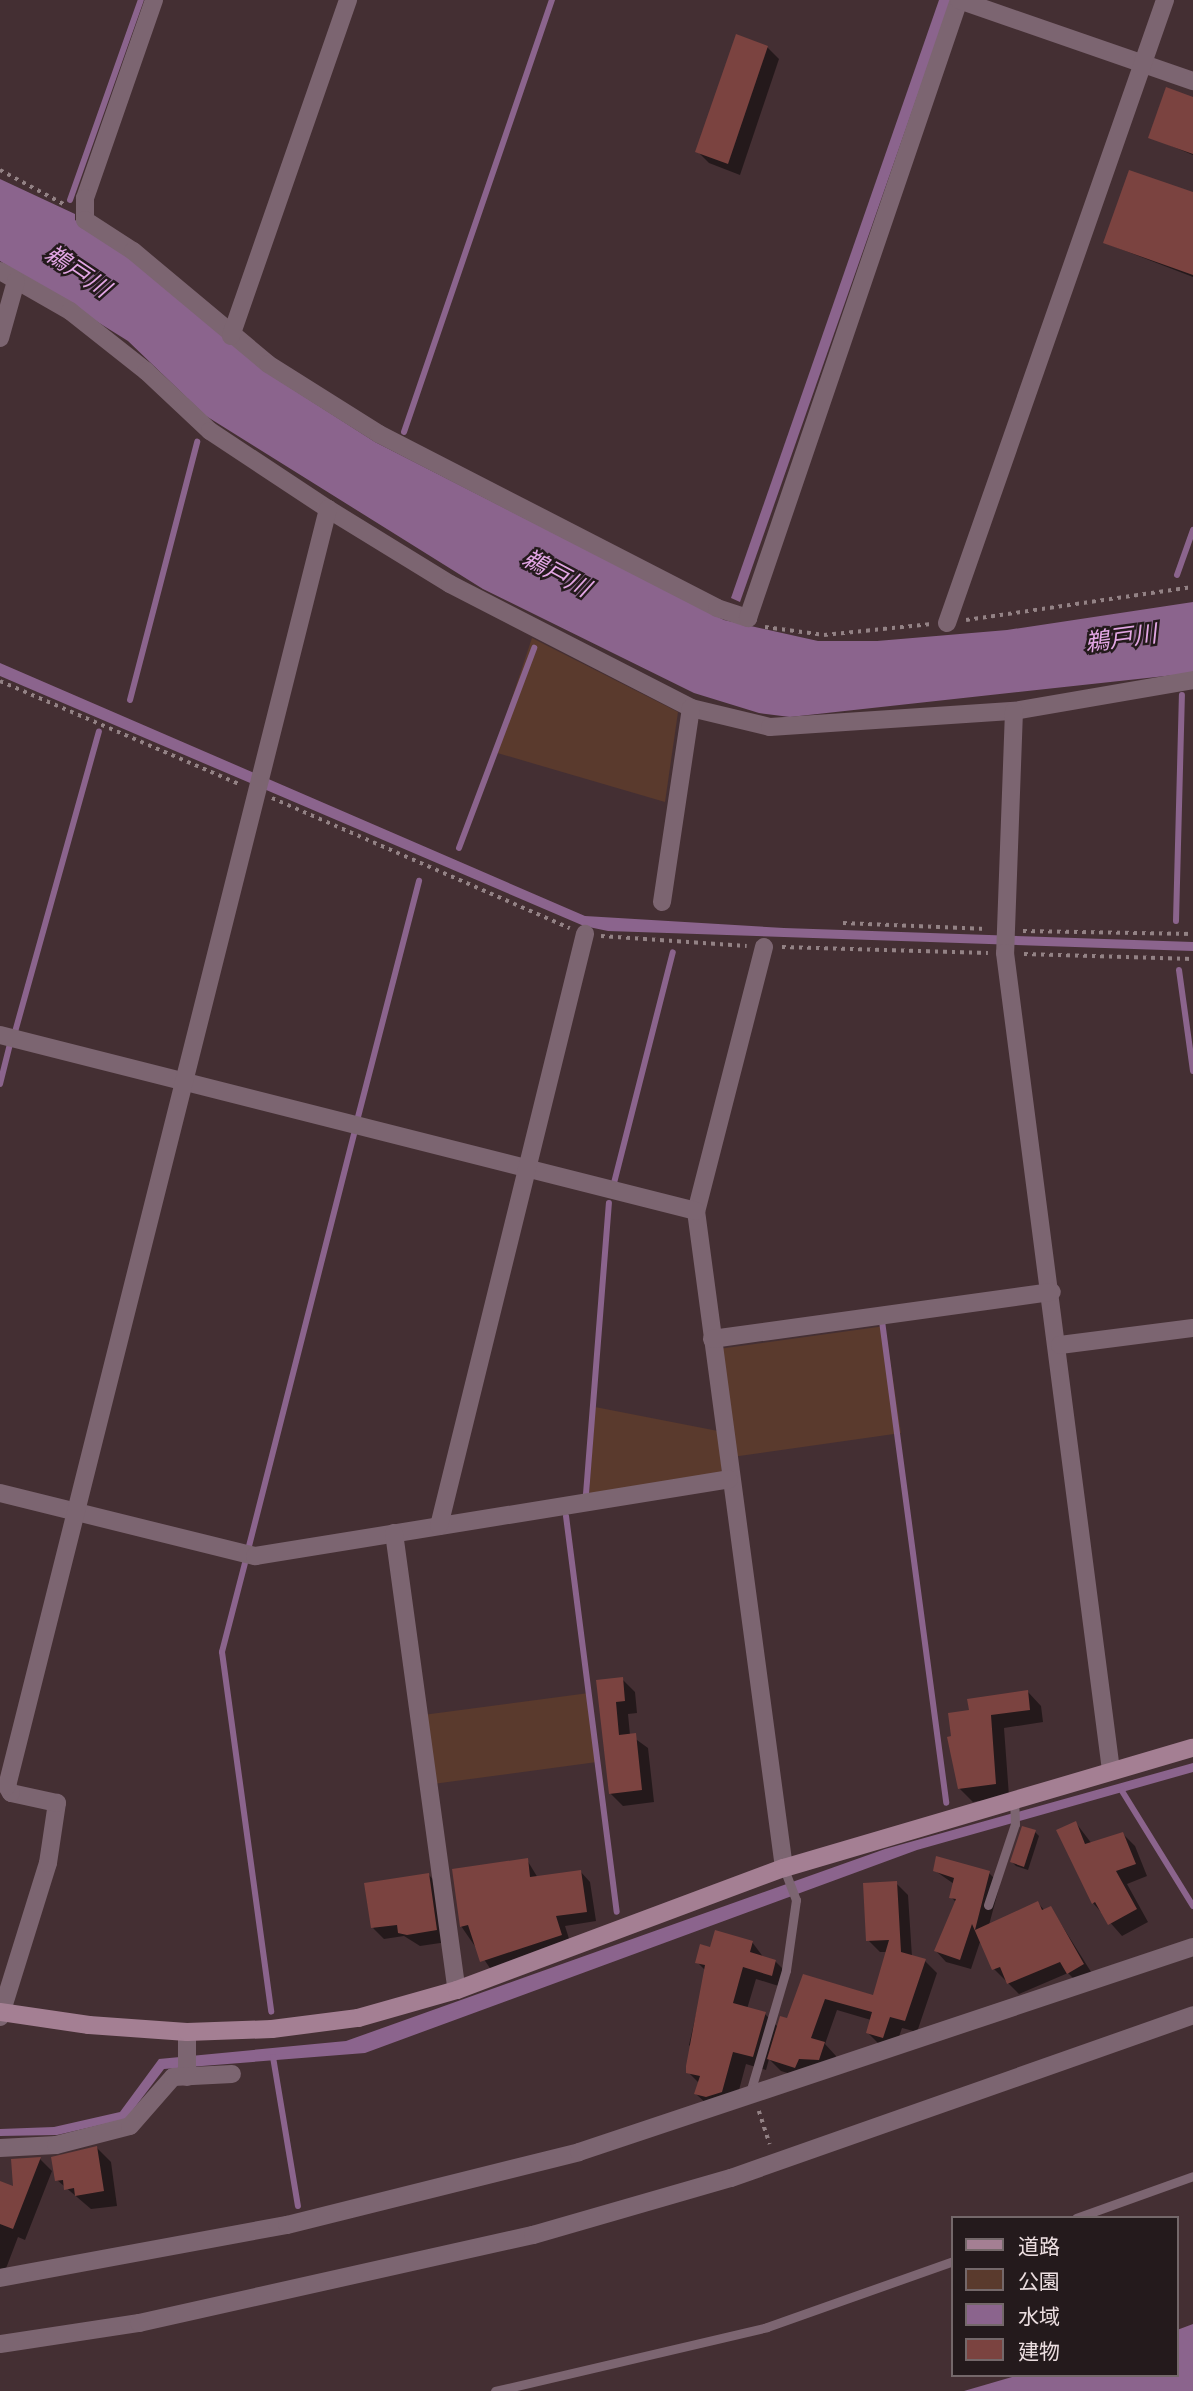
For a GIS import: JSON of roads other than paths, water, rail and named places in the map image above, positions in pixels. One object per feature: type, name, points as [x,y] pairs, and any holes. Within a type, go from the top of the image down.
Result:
[{"type":"street","points":[[154,0],[85,198],[85,220],[134,251],[231,336],[379,434],[718,608],[748,618],[959,0],[1193,81]]},
{"type":"street","points":[[231,336],[348,0]]},
{"type":"street","points":[[947,623],[1165,0]]},
{"type":"street","points":[[0,271],[70,311],[146,371],[210,431],[328,509],[450,584],[691,708],[770,727],[1014,710],[1193,680]]},
{"type":"street","points":[[0,338],[16,281]]},
{"type":"street","points":[[328,509],[6,1786],[11,1793],[57,1803],[48,1863],[1,2013],[187,2041],[358,2018],[457,1990],[784,1868],[1014,1804],[1111,1770],[1193,1748]]},
{"type":"street","points":[[662,902],[691,708]]},
{"type":"street","points":[[1014,710],[1006,945],[1111,1770]]},
{"type":"street","points":[[439,1526],[585,934]]},
{"type":"street","points":[[764,947],[696,1211],[729,1479],[784,1868]]},
{"type":"street","points":[[0,1035],[696,1211]]},
{"type":"street","points":[[712,1339],[1052,1292]]},
{"type":"street","points":[[1059,1345],[1193,1328]]},
{"type":"street","points":[[0,1493],[255,1556],[729,1479]]},
{"type":"street","points":[[394,1533],[457,1990]]},
{"type":"street","points":[[0,2278],[300,2222],[579,2152],[751,2097],[1193,1947]]},
{"type":"street","points":[[0,2344],[139,2323],[533,2235],[776,2162],[1193,2015]]},
{"type":"street","points":[[187,2041],[187,2073]]},
{"type":"street","points":[[0,2148],[56,2145],[130,2126],[173,2077],[187,2073],[232,2074]]},
{"type":"lane","points":[[988,1905],[1014,1824],[1014,1804]]},
{"type":"lane","points":[[751,2097],[786,1970],[796,1900],[784,1868]]},
{"type":"lane","points":[[1082,2216],[1193,2176]]},
{"type":"lane","points":[[495,2391],[767,2327],[951,2262]]},
{"type":"water","points":[[939,0],[951,0],[740,602],[731,598]]},
{"type":"water","name":"鵜戸川","points":[[0,179],[75,214],[75,220],[127,255],[264,371],[375,442],[724,620],[818,641],[877,641],[1007,630],[1193,602],[1193,673],[790,717],[759,713],[694,693],[483,589],[206,416],[128,341],[0,261]]},
{"type":"water","points":[[0,663],[585,916],[784,928],[1193,942],[1193,951],[608,931],[584,926],[0,676]]},
{"type":"water","points":[[1193,1763],[1193,1772],[917,1850],[365,2053],[164,2069],[126,2119],[57,2135],[0,2136],[0,2129],[54,2127],[120,2112],[159,2059],[346,2041],[885,1849]]},
{"type":"water","points":[[1193,2324],[1193,2391],[964,2391],[1012,2377],[1179,2377],[1179,2329]]},
{"type":"waterway","points":[[70,200],[141,0]]},
{"type":"waterway","points":[[404,432],[552,0]]},
{"type":"waterway","points":[[130,700],[197,442]]},
{"type":"waterway","points":[[1177,575],[1193,530]]},
{"type":"waterway","points":[[459,848],[534,648]]},
{"type":"waterway","points":[[1176,921],[1182,695]]},
{"type":"waterway","points":[[15,1032],[99,732]]},
{"type":"waterway","points":[[358,1117],[419,881]]},
{"type":"waterway","points":[[614,1183],[673,952]]},
{"type":"waterway","points":[[1179,970],[1193,1071]]},
{"type":"waterway","points":[[0,1084],[10,1044]]},
{"type":"waterway","points":[[248,1550],[354,1134]]},
{"type":"waterway","points":[[586,1494],[609,1203]]},
{"type":"waterway","points":[[882,1321],[946,1803]]},
{"type":"waterway","points":[[566,1516],[617,1912]]},
{"type":"waterway","points":[[245,1563],[222,1652],[271,2012]]},
{"type":"waterway","points":[[1122,1791],[1193,1906]]},
{"type":"waterway","points":[[273,2057],[298,2206]]}]
